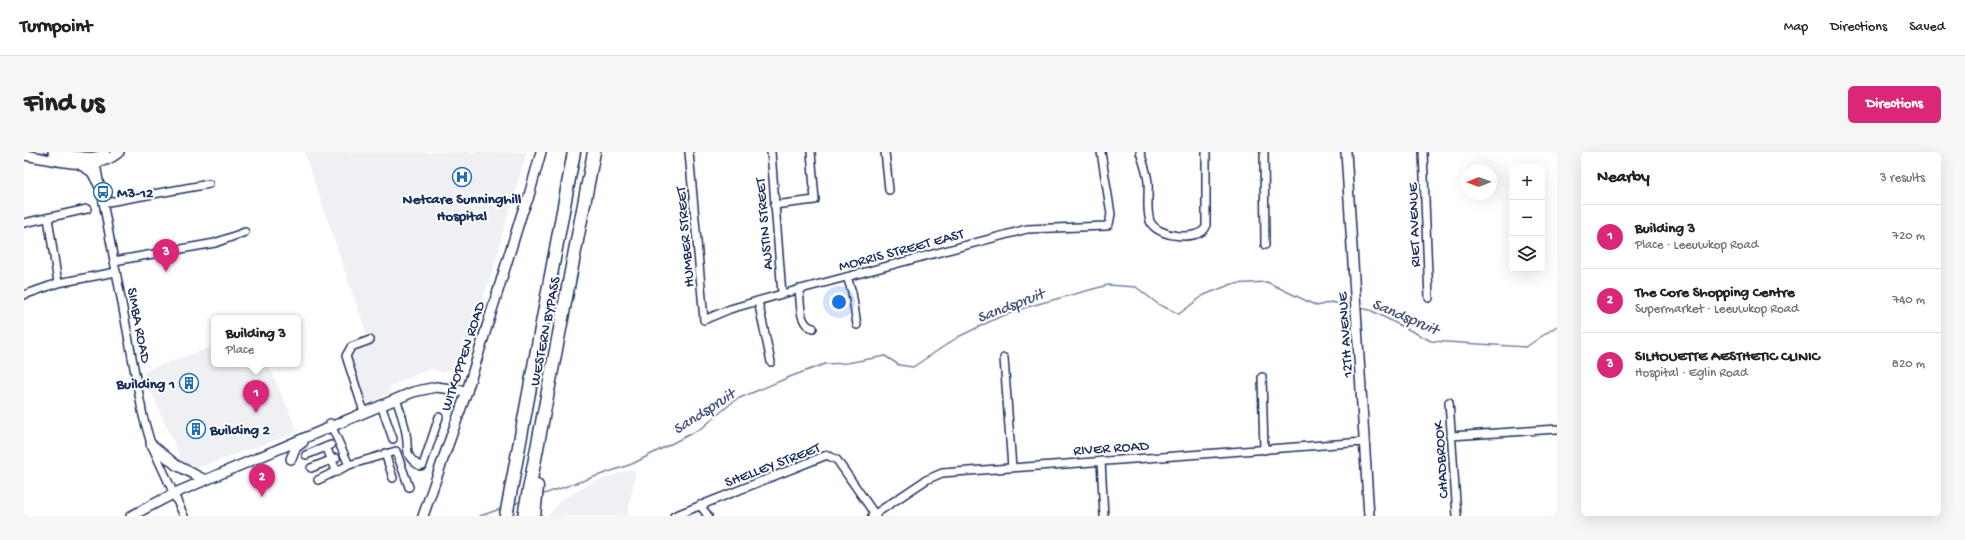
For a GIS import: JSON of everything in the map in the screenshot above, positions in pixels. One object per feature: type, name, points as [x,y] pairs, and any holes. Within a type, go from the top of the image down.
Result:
[{"type":"highway","name":"WESTERN BYPASS","points":[[507,489],[519,416],[531,380],[574,152]]},
{"type":"highway","name":"WESTERN BYPASS","points":[[534,482],[549,387],[594,152]]},
{"type":"highway","points":[[524,516],[534,482]]},
{"type":"highway","points":[[534,482],[534,516]]},
{"type":"highway","points":[[498,516],[507,489]]},
{"type":"highway","points":[[506,516],[507,489]]},
{"type":"main road","points":[[53,152],[95,160],[109,152]]},
{"type":"main road","points":[[24,155],[72,162],[110,159],[119,152]]},
{"type":"main road","name":"WITKOPPEN ROAD","points":[[525,204],[524,197],[535,152]]},
{"type":"main road","name":"WITKOPPEN ROAD","points":[[423,516],[466,391],[525,204],[528,199],[541,152]]},
{"type":"main road","name":"12TH AVENUE","points":[[1346,152],[1369,516]]},
{"type":"main road","points":[[72,162],[89,170],[100,187]]},
{"type":"main road","points":[[229,469],[255,454],[333,425],[422,389],[436,387],[466,391]]},
{"type":"main road","points":[[291,459],[296,447],[333,425]]},
{"type":"main road","points":[[131,516],[175,493],[229,469],[319,433]]},
{"type":"main road","points":[[151,444],[176,465],[206,480]]},
{"type":"street","name":"HUMBER STREET","points":[[689,152],[704,320]]},
{"type":"street","name":"AUSTIN STREET","points":[[771,152],[782,294]]},
{"type":"street","points":[[774,205],[815,200],[811,152]]},
{"type":"street","points":[[885,152],[889,190]]},
{"type":"street","name":"MORRIS STREET EAST","points":[[704,320],[730,309],[799,289],[1027,229],[1098,227],[1109,224],[1112,217],[1101,152]]},
{"type":"street","points":[[1140,152],[1148,179],[1150,222],[1162,233],[1193,236],[1202,233],[1206,227],[1206,152]]},
{"type":"street","points":[[1264,152],[1265,245]]},
{"type":"street","name":"RIET AVENUE","points":[[1423,152],[1429,298]]},
{"type":"street","name":"SIMBA ROAD","points":[[95,160],[143,416],[151,444],[175,493],[184,516]]},
{"type":"street","points":[[103,203],[210,184]]},
{"type":"street","points":[[24,222],[87,210]]},
{"type":"street","points":[[48,218],[58,283]]},
{"type":"street","points":[[114,261],[215,243],[245,232]]},
{"type":"street","points":[[24,295],[58,283],[116,272]]},
{"type":"street","points":[[847,277],[852,292],[857,325]]},
{"type":"street","points":[[799,289],[802,320],[809,329]]},
{"type":"street","points":[[758,301],[771,362]]},
{"type":"street","points":[[364,412],[346,356],[351,347],[370,340]]},
{"type":"street","points":[[1004,358],[1012,468]]},
{"type":"street","points":[[1262,377],[1264,450]]},
{"type":"street","points":[[396,399],[407,435],[406,447],[410,458],[420,466],[423,465],[439,417]]},
{"type":"street","name":"CHADBROOK","points":[[1449,402],[1457,516]]},
{"type":"street","points":[[381,405],[393,439]]},
{"type":"street","points":[[333,425],[349,465]]},
{"type":"street","points":[[1451,436],[1557,429]]},
{"type":"street","name":"RIVER ROAD","points":[[875,515],[936,475],[1100,461],[1364,442]]},
{"type":"street","points":[[306,455],[328,446],[334,459],[337,472]]},
{"type":"street","points":[[318,480],[349,465],[385,453],[397,451],[409,487]]},
{"type":"street","points":[[385,453],[394,478]]},
{"type":"street","name":"SHELLEY STREET","points":[[674,516],[827,455],[837,460],[875,515]]},
{"type":"street","points":[[311,468],[334,459]]},
{"type":"street","points":[[1100,461],[1104,516]]},
{"type":"street","points":[[700,505],[708,516]]},
{"type":"shaded area","points":[[304,152],[527,152],[502,235],[500,248],[462,363],[443,373],[431,369],[403,380],[389,387],[390,392],[373,402],[368,402],[363,399],[349,356],[356,348],[369,343]]},
{"type":"shaded area","points":[[211,347],[211,367],[269,367],[298,432],[187,472],[142,372]]},
{"type":"shaded area","points":[[631,469],[636,473],[627,516],[548,516],[561,500],[591,483]]},
{"type":"waterway","name":"Sandspruit","points":[[541,495],[632,464],[702,428],[735,400],[792,376],[825,364],[847,363],[885,356],[899,365],[913,367],[958,337],[997,318],[1027,307],[1108,285],[1136,287],[1158,304],[1179,314],[1204,295],[1232,284],[1267,282],[1317,306],[1331,302],[1353,307]]},
{"type":"waterway","name":"Sandspruit","points":[[1359,308],[1370,310],[1431,341],[1526,347],[1557,326]]},
{"type":"waterway","name":"Sandspruit","points":[[512,505],[522,501]]},
{"type":"waterway","name":"Sandspruit","points":[[480,516],[503,508]]},
{"type":"place","name":"Netcare Sunninghill Hospital","points":[[462,177]]},
{"type":"place","name":"M3-12","points":[[103,192]]},
{"type":"place","name":"SILHOUETTE AESTHETIC CLINIC","points":[[166,272]]},
{"type":"place","name":"Building 1","points":[[189,383]]},
{"type":"place","name":"Building 3","points":[[256,413]]},
{"type":"place","name":"Building 2","points":[[196,429]]},
{"type":"place","name":"The Core Shopping Centre","points":[[262,497]]}]
